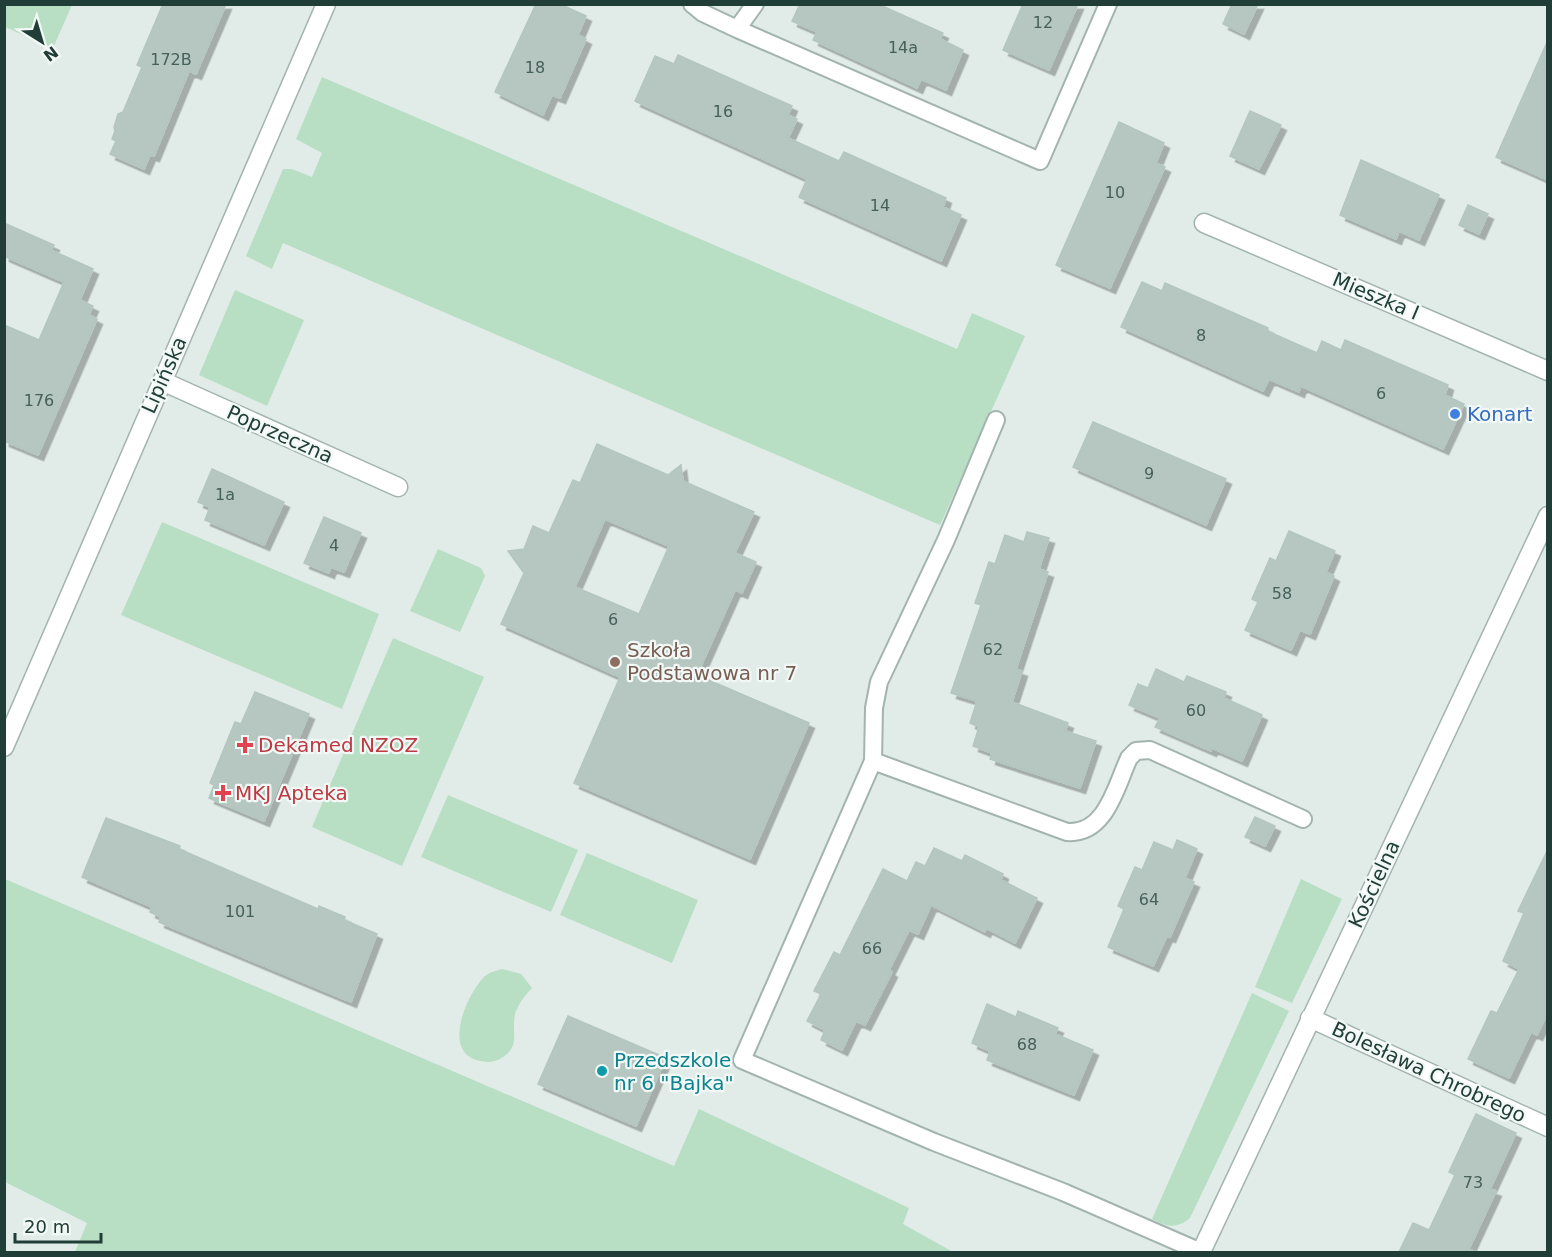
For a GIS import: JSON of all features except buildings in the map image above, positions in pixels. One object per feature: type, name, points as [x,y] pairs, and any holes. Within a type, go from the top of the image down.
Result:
[{"type":"street","name":"Lipińska","points":[[4,747],[326,4]]},
{"type":"street","name":"Mieszka I","points":[[1204,223],[1548,371]]},
{"type":"street","name":"Poprzeczna","points":[[162,381],[398,487]]},
{"type":"street","name":"Kościelna","points":[[1201,1252],[1548,516]]},
{"type":"street","name":"Bolesława Chrobrego","points":[[1310,1018],[1548,1127]]},
{"type":"lane","points":[[692,4],[703,13],[737,29],[1040,161],[1108,4]]},
{"type":"lane","points":[[737,29],[755,4]]},
{"type":"lane","points":[[996,420],[945,540],[879,682],[874,708],[873,761],[742,1060],[934,1142],[1063,1192],[1201,1252]]},
{"type":"lane","points":[[873,761],[1067,832],[1080,833],[1100,819],[1129,758],[1136,752],[1150,750],[1303,819]]},
{"type":"green space","points":[[4,5],[72,5],[53,48],[5,27]]},
{"type":"green space","points":[[322,77],[957,349],[972,313],[1025,336],[940,525],[283,243],[272,269],[246,256],[283,169],[292,169],[312,177],[322,153],[296,139]]},
{"type":"green space","points":[[235,290],[304,320],[267,406],[199,375]]},
{"type":"green space","points":[[162,522],[379,614],[342,709],[121,615]]},
{"type":"green space","points":[[438,549],[481,568],[485,576],[460,632],[410,611]]},
{"type":"green space","points":[[393,638],[484,677],[402,866],[312,827]]},
{"type":"green space","points":[[448,795],[578,850],[551,912],[421,857]]},
{"type":"green space","points":[[587,853],[698,900],[672,963],[560,915]]},
{"type":"green space","points":[[5,879],[674,1166],[699,1109],[909,1208],[903,1224],[953,1252],[75,1252],[87,1223],[5,1182]]},
{"type":"green space","points":[[1301,879],[1342,899],[1292,1003],[1255,987]]},
{"type":"green space","points":[[502,969],[521,974],[532,988],[516,1011],[511,1050],[495,1061],[476,1060],[466,1054],[461,1044],[459,1033],[461,1020],[478,984],[485,976]]},
{"type":"green space","points":[[1252,993],[1289,1011],[1190,1218],[1181,1224],[1171,1226],[1162,1224],[1152,1219]]},
{"type":"place","name":"Konart","points":[[1455,414]]},
{"type":"place","name":"Szkoła Podstawowa nr 7","points":[[615,662]]},
{"type":"place","name":"Dekamed NZOZ","points":[[245,745]]},
{"type":"place","name":"MKJ Apteka","points":[[223,793]]},
{"type":"place","name":"Przedszkole nr 6 \"Bajka\"","points":[[602,1071]]}]
